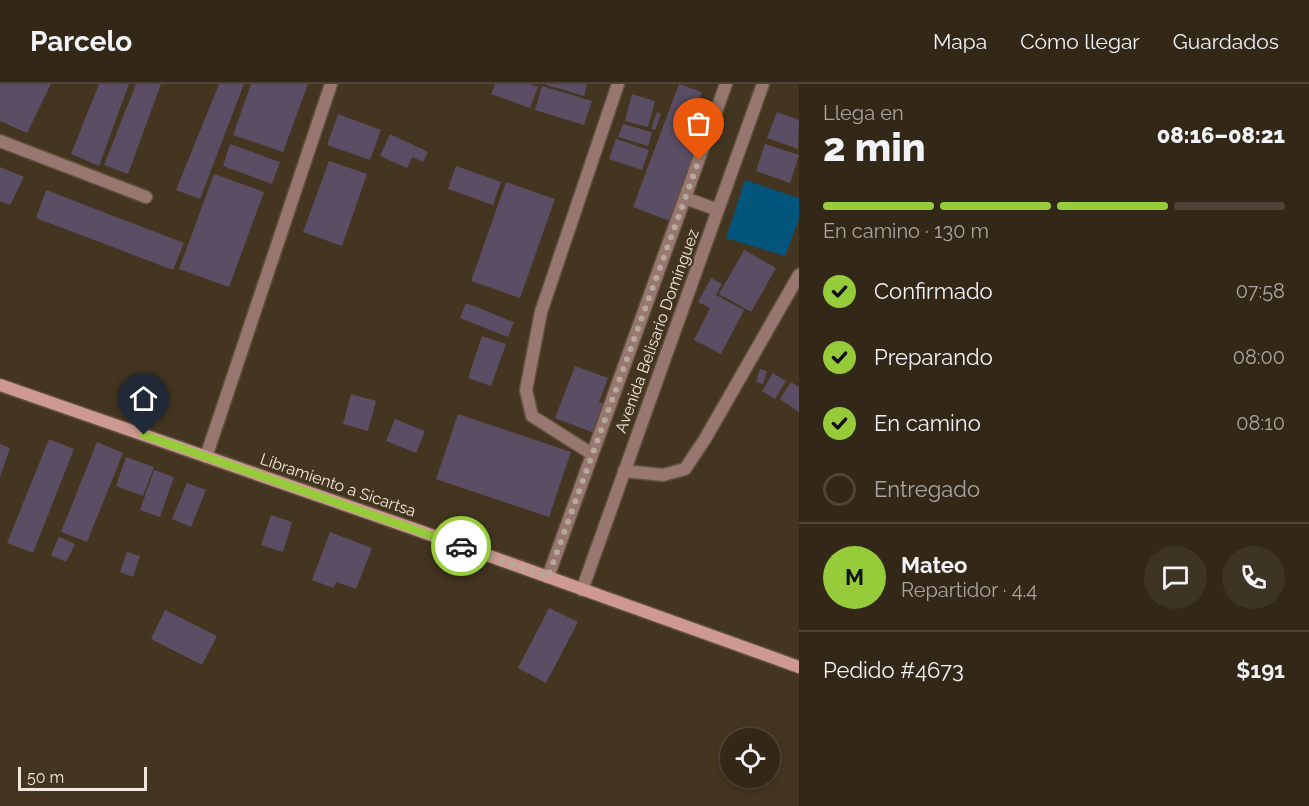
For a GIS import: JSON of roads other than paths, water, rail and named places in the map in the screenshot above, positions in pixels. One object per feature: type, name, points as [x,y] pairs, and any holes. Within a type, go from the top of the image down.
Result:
[{"type":"main road","name":"Libramiento a Sicartsa","points":[[0,385],[548,577],[799,668]]},
{"type":"street","points":[[206,457],[331,84]]},
{"type":"street","points":[[592,454],[532,416],[526,390],[540,312],[618,84]]},
{"type":"street","name":"Avenida Belisario Domínguez","points":[[548,577],[726,84]]},
{"type":"street","name":"Avenida Belisario Domínguez","points":[[582,590],[763,84]]},
{"type":"street","points":[[0,141],[146,197]]},
{"type":"street","points":[[685,198],[718,210]]},
{"type":"street","points":[[624,471],[663,475],[685,469],[705,439],[799,275]]},
{"type":"water","points":[[745,180],[799,198],[799,219],[785,256],[726,238]]}]
